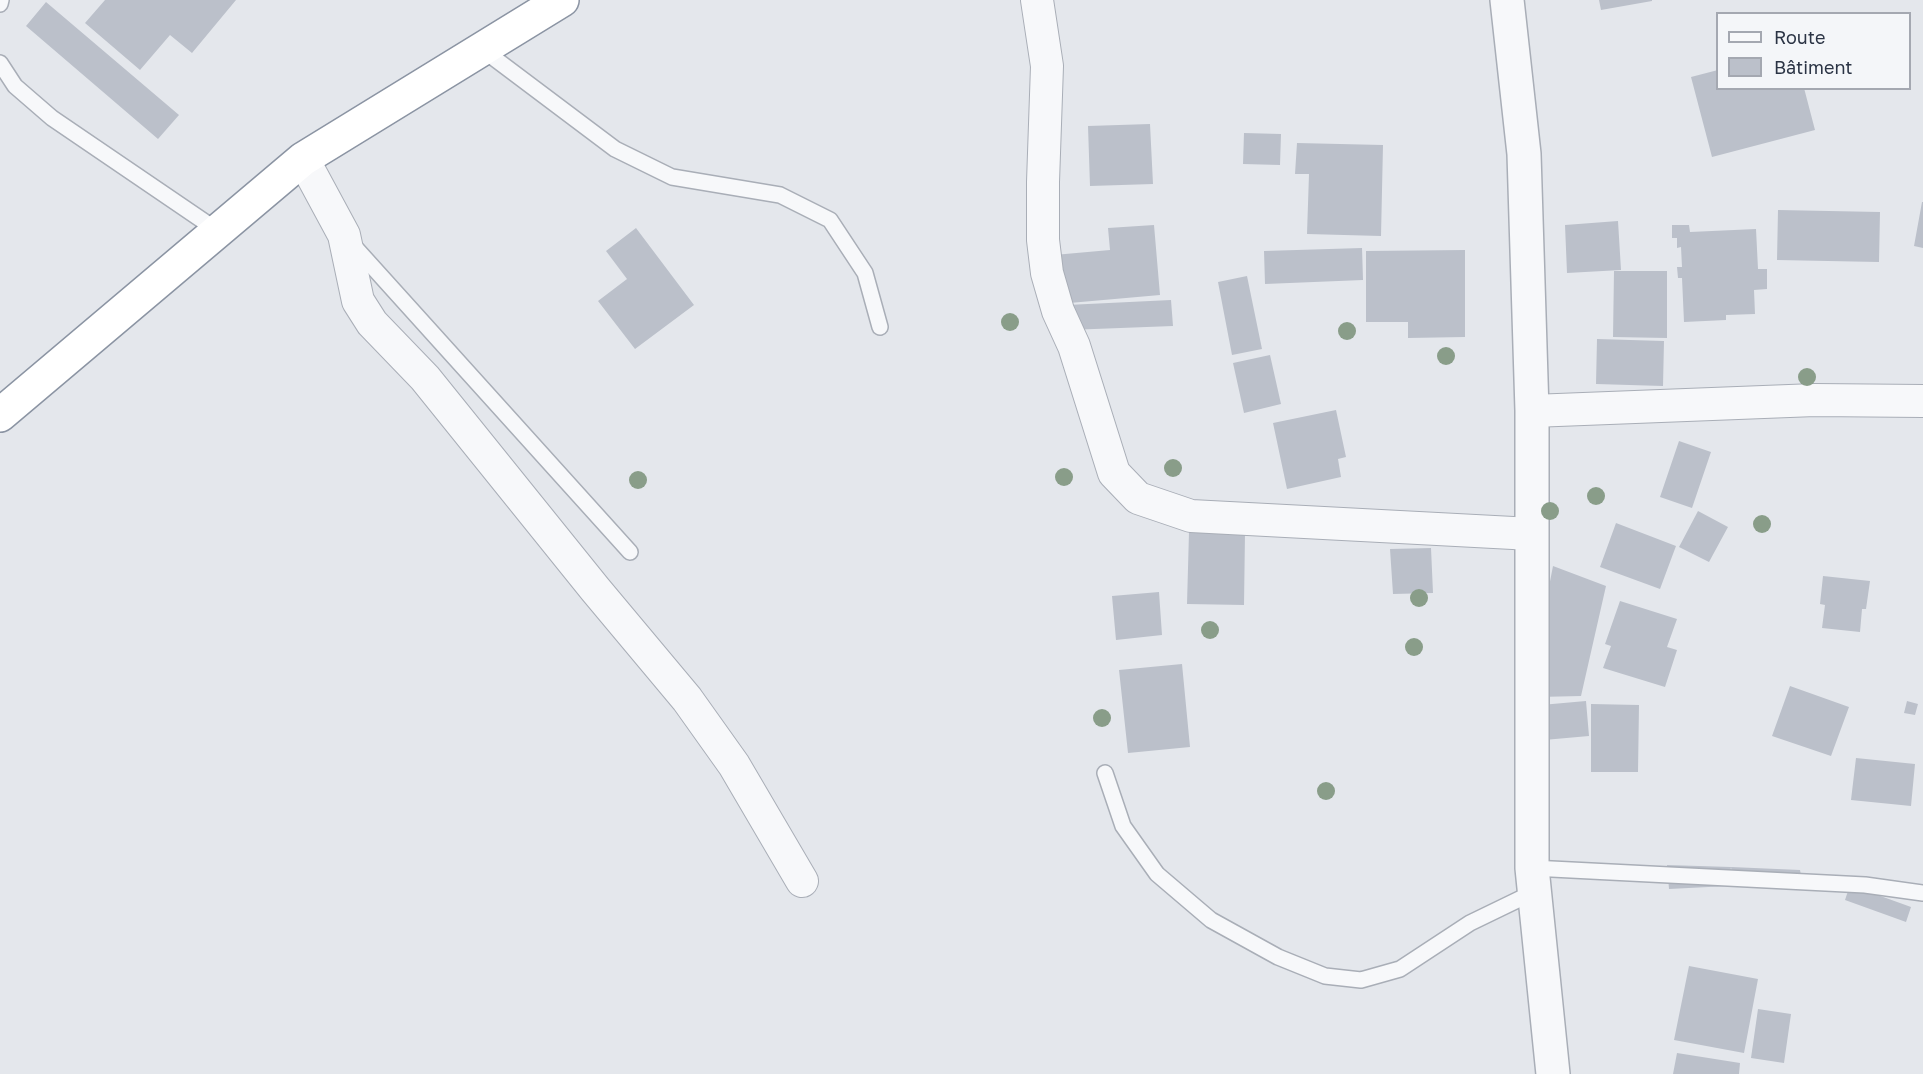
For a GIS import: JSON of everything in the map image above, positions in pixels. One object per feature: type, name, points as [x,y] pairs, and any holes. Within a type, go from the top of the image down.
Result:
[{"type":"highway","points":[[0,415],[303,159],[562,0]]},
{"type":"street","points":[[1037,0],[1047,66],[1043,240],[1047,273],[1058,311],[1074,346],[1114,473],[1138,498],[1191,516],[1532,534]]},
{"type":"street","points":[[1507,0],[1524,154],[1532,411],[1533,880],[1553,1074]]},
{"type":"street","points":[[303,159],[344,235],[358,301],[372,323],[425,378],[687,699],[734,765],[802,881]]},
{"type":"street","points":[[1532,411],[1815,400],[1923,401]]},
{"type":"lane","points":[[482,49],[615,149],[672,177],[780,195],[830,220],[865,273],[880,327]]},
{"type":"lane","points":[[0,63],[15,86],[52,118],[218,231]]},
{"type":"lane","points":[[344,235],[630,552]]},
{"type":"lane","points":[[1105,773],[1123,826],[1157,874],[1211,920],[1278,957],[1325,976],[1361,980],[1400,969],[1533,880],[1865,885],[1923,893]]},
{"type":"building","points":[[105,0],[236,0],[192,53],[170,35],[140,70],[85,23]]},
{"type":"building","points":[[1599,0],[1652,0],[1652,1],[1601,10]]},
{"type":"building","points":[[46,2],[179,115],[158,139],[26,26]]},
{"type":"building","points":[[1716,71],[1716,90],[1805,90],[1815,130],[1712,157],[1691,77]]},
{"type":"building","points":[[1150,124],[1153,184],[1090,186],[1088,126]]},
{"type":"building","points":[[1244,133],[1281,134],[1280,165],[1243,164]]},
{"type":"building","points":[[1297,143],[1383,145],[1381,236],[1307,234],[1309,174],[1295,174]]},
{"type":"building","points":[[1923,202],[1923,248],[1914,246]]},
{"type":"building","points":[[1778,210],[1880,212],[1879,262],[1777,260]]},
{"type":"building","points":[[1618,221],[1621,270],[1567,273],[1565,225]]},
{"type":"building","points":[[1154,225],[1160,295],[1058,304],[1054,255],[1110,250],[1108,228]]},
{"type":"building","points":[[1672,225],[1689,225],[1690,232],[1756,229],[1758,269],[1767,269],[1767,289],[1754,290],[1755,314],[1726,315],[1726,320],[1684,322],[1682,278],[1678,278],[1677,267],[1682,267],[1681,247],[1677,248],[1677,238],[1672,238]]},
{"type":"building","points":[[636,228],[694,305],[635,349],[598,301],[627,279],[606,251]]},
{"type":"building","points":[[1362,248],[1363,280],[1265,284],[1264,251]]},
{"type":"building","points":[[1465,250],[1465,337],[1408,338],[1408,322],[1366,322],[1366,251]]},
{"type":"building","points":[[1614,271],[1667,271],[1667,338],[1613,337]]},
{"type":"building","points":[[1247,276],[1262,349],[1232,355],[1218,282]]},
{"type":"building","points":[[1171,300],[1173,326],[1068,330],[1067,305]]},
{"type":"building","points":[[1597,339],[1664,341],[1663,386],[1596,384]]},
{"type":"building","points":[[1270,355],[1281,404],[1244,413],[1233,363]]},
{"type":"building","points":[[1336,410],[1346,457],[1338,459],[1341,477],[1287,489],[1273,423]]},
{"type":"building","points":[[1679,441],[1711,452],[1692,508],[1660,497]]},
{"type":"building","points":[[1698,511],[1728,527],[1709,562],[1679,547]]},
{"type":"building","points":[[1616,523],[1676,546],[1660,589],[1600,567]]},
{"type":"building","points":[[1189,532],[1245,533],[1244,605],[1187,604]]},
{"type":"building","points":[[1431,548],[1433,593],[1393,594],[1390,549]]},
{"type":"building","points":[[1553,566],[1606,586],[1581,696],[1538,697],[1540,633]]},
{"type":"building","points":[[1823,576],[1870,581],[1866,609],[1862,609],[1860,632],[1822,628],[1825,605],[1820,604]]},
{"type":"building","points":[[1159,592],[1162,635],[1116,640],[1112,596]]},
{"type":"building","points":[[1620,601],[1677,619],[1667,647],[1677,650],[1665,687],[1603,668],[1611,646],[1605,644]]},
{"type":"building","points":[[1182,664],[1190,747],[1128,753],[1119,670]]},
{"type":"building","points":[[1790,686],[1849,707],[1831,756],[1772,736]]},
{"type":"building","points":[[1586,701],[1589,736],[1544,740],[1541,705]]},
{"type":"building","points":[[1907,701],[1918,704],[1915,715],[1904,713]]},
{"type":"building","points":[[1591,704],[1639,705],[1638,772],[1591,772]]},
{"type":"building","points":[[1856,758],[1915,764],[1911,806],[1851,800]]},
{"type":"building","points":[[1667,865],[1731,867],[1728,886],[1669,889]]},
{"type":"building","points":[[1731,867],[1800,870],[1803,885],[1734,886]]},
{"type":"building","points":[[1850,885],[1911,907],[1906,922],[1845,900]]},
{"type":"building","points":[[1689,966],[1758,979],[1744,1053],[1674,1040]]},
{"type":"building","points":[[1758,1009],[1791,1014],[1784,1063],[1751,1058]]},
{"type":"building","points":[[1677,1053],[1740,1063],[1739,1074],[1673,1074]]}]
